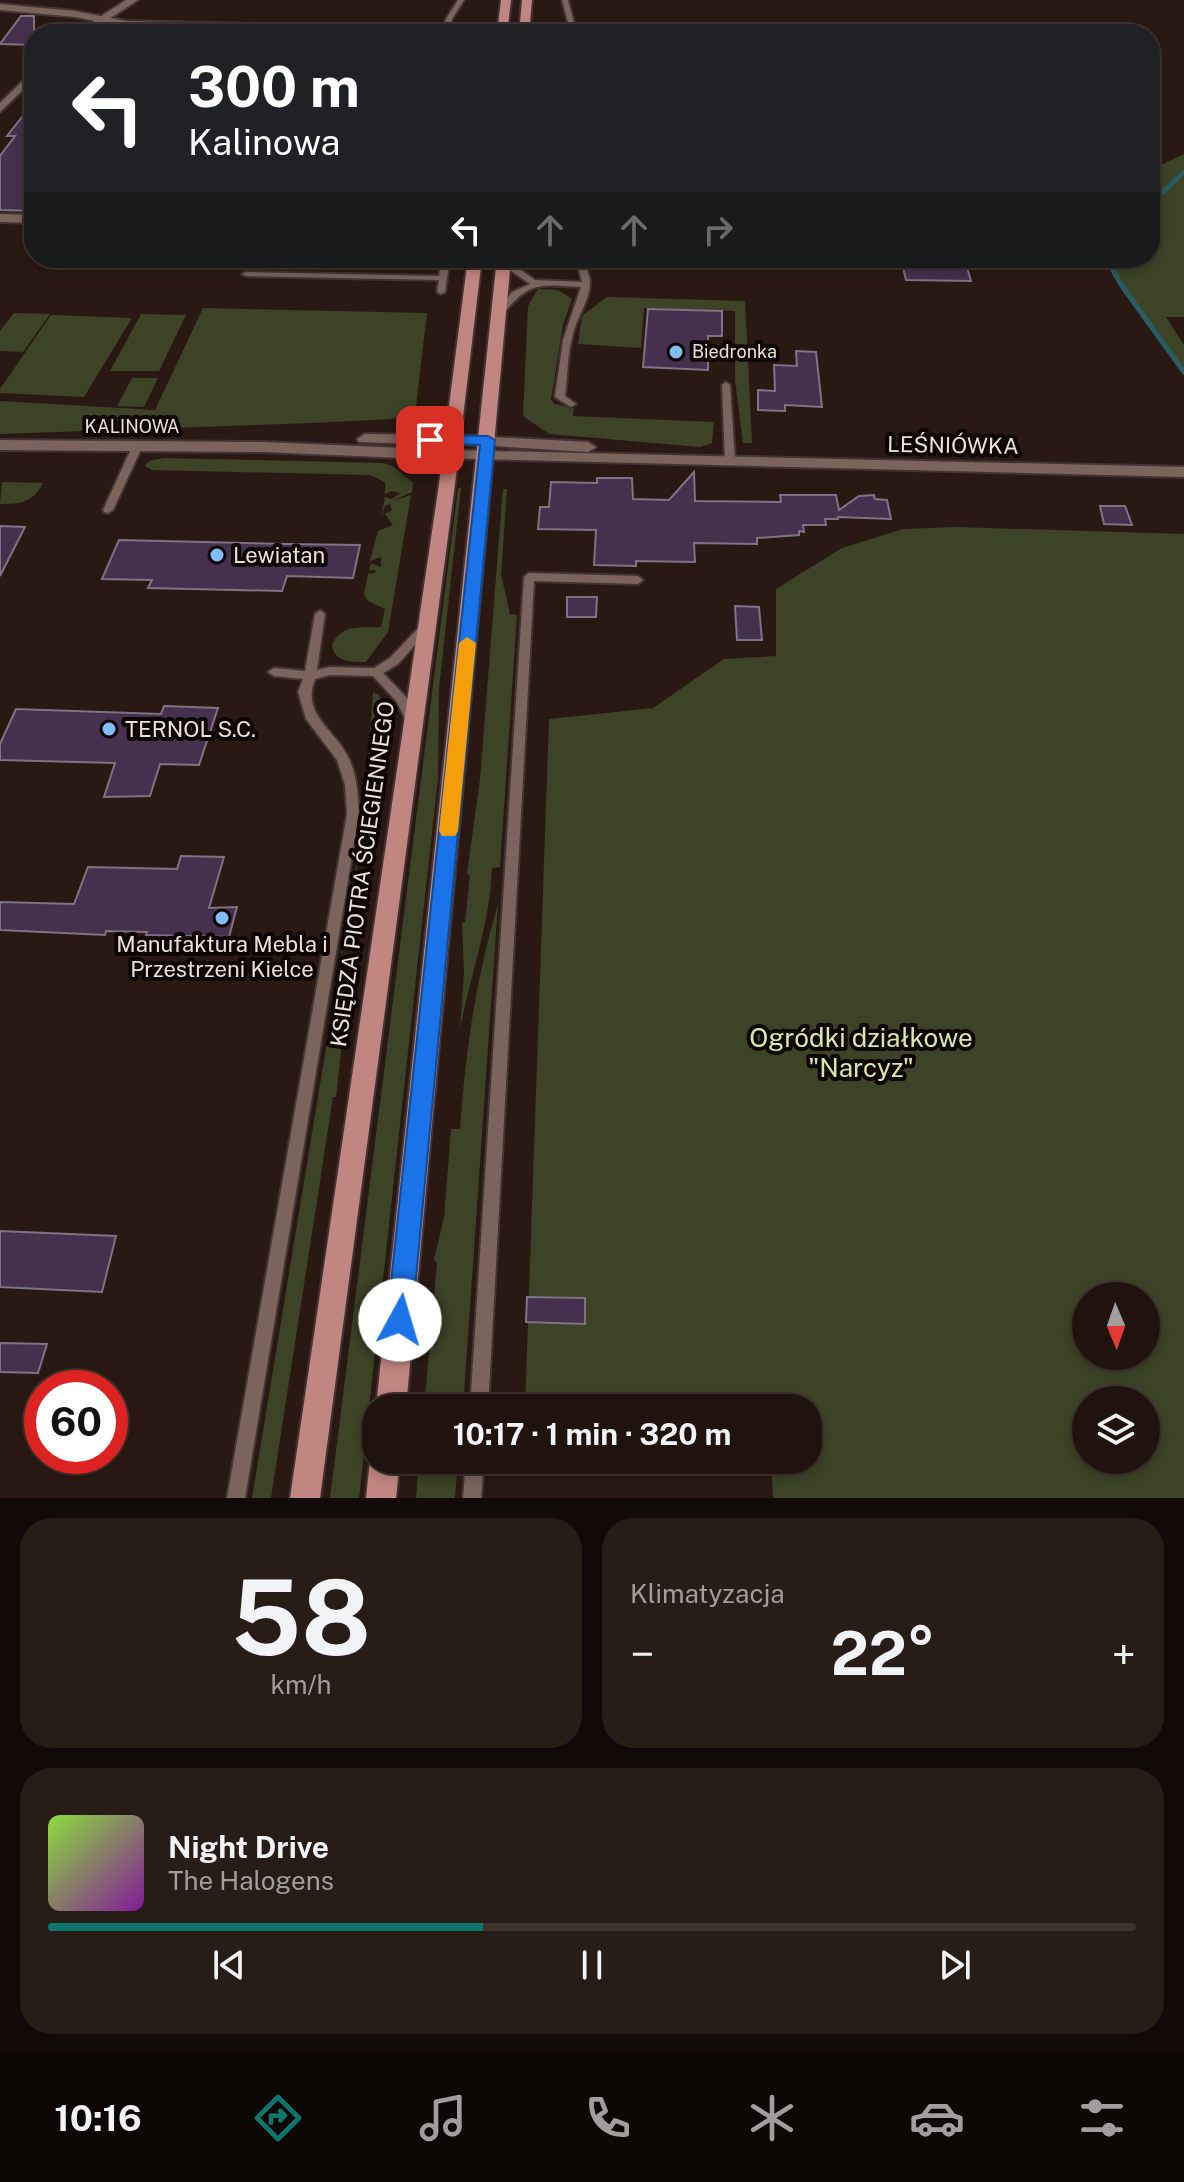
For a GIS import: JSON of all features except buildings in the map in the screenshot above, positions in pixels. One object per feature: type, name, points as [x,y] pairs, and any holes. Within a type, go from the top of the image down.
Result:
[{"type":"main road","points":[[503,24],[506,0]]},
{"type":"main road","points":[[525,24],[527,0]]},
{"type":"main road","name":"KSIĘDZA PIOTRA ŚCIEGIENNEGO","points":[[305,1498],[452,447],[474,268]]},
{"type":"main road","points":[[392,1394],[503,268]]},
{"type":"main road","points":[[381,1498],[384,1474]]},
{"type":"street","points":[[94,24],[133,0]]},
{"type":"street","points":[[0,7],[138,24]]},
{"type":"street","points":[[0,109],[24,84]]},
{"type":"street","points":[[0,218],[24,219]]},
{"type":"street","name":"KALINOWA","points":[[0,445],[452,447]]},
{"type":"street","name":"LEŚNIÓWKA","points":[[452,447],[623,461],[1184,472]]},
{"type":"lane","points":[[449,24],[461,0]]},
{"type":"lane","points":[[565,0],[572,24]]},
{"type":"lane","points":[[441,292],[444,268]]},
{"type":"lane","points":[[513,268],[526,279],[538,283],[586,285]]},
{"type":"lane","points":[[571,404],[560,397],[571,322],[582,304],[586,285],[583,268]]},
{"type":"lane","points":[[246,274],[443,278]]},
{"type":"lane","points":[[499,313],[515,294],[538,283]]},
{"type":"lane","points":[[726,385],[726,461]]},
{"type":"lane","points":[[108,510],[137,447]]},
{"type":"lane","points":[[480,1394],[529,577],[638,580]]},
{"type":"lane","points":[[236,1498],[353,814],[351,785],[343,758],[312,719],[304,692],[310,676],[320,614]]},
{"type":"lane","points":[[274,672],[310,676],[330,671],[376,672],[394,661],[427,626]]},
{"type":"lane","points":[[376,672],[402,700],[413,724]]},
{"type":"lane","points":[[472,1498],[474,1474]]},
{"type":"green space","points":[[1184,154],[1184,317],[1166,317],[1184,345],[1184,372],[1112,268],[1160,268],[1160,164]]},
{"type":"green space","points":[[538,289],[558,290],[572,299],[563,325],[551,399],[554,404],[574,408],[573,416],[714,422],[712,443],[700,447],[549,434],[523,416],[528,306]]},
{"type":"green space","points":[[607,297],[745,301],[752,443],[743,443],[735,380],[735,311],[644,308],[641,348],[578,344],[582,316]]},
{"type":"green space","points":[[203,308],[427,313],[415,415],[313,423],[0,434],[0,401],[155,410]]},
{"type":"green space","points":[[14,313],[50,314],[23,352],[0,351],[0,331]]},
{"type":"green space","points":[[141,314],[186,315],[159,371],[110,371]]},
{"type":"green space","points":[[51,315],[132,318],[84,397],[0,393],[0,389]]},
{"type":"green space","points":[[132,378],[158,378],[144,407],[117,406]]},
{"type":"green space","points":[[164,458],[383,463],[393,466],[413,483],[412,492],[392,501],[411,495],[388,632],[366,662],[340,658],[332,645],[346,630],[381,627],[385,609],[368,601],[364,594],[368,574],[376,570],[369,570],[371,563],[381,567],[381,557],[370,561],[378,531],[393,525],[385,514],[392,510],[390,504],[385,506],[381,517],[385,497],[392,499],[400,493],[391,491],[385,494],[385,482],[370,475],[152,470],[145,466],[149,461]]},
{"type":"green space","points":[[2,482],[43,483],[35,495],[25,501],[0,504]]},
{"type":"green space","points":[[458,488],[461,488],[439,688],[438,778],[370,1394],[362,1394],[359,1498],[330,1498]]},
{"type":"green space","points":[[503,489],[507,489],[501,574],[510,614],[517,615],[500,867],[492,868],[484,928],[460,1029],[464,973],[462,923],[465,922],[470,875],[467,874],[480,779]]},
{"type":"green space","name":"Ogródki działkowe \"Narcyz\"","points":[[956,527],[1184,534],[1184,1498],[773,1498],[772,1474],[822,1474],[822,1394],[525,1394],[549,719],[653,708],[724,659],[776,656],[776,589],[842,548],[903,529]]},
{"type":"green space","points":[[373,692],[379,695],[384,707],[330,1028],[364,818]]},
{"type":"green space","points":[[498,904],[464,1394],[425,1394],[437,1263],[434,1259],[444,1218],[451,1129],[460,1129],[465,1071],[483,961]]},
{"type":"green space","points":[[327,1042],[342,1043],[336,1097],[333,1097],[271,1498],[252,1498]]},
{"type":"green space","points":[[418,1474],[457,1474],[455,1498],[416,1498]]},
{"type":"waterway","points":[[1175,180],[1184,172]]},
{"type":"waterway","points":[[1160,195],[1178,178]]},
{"type":"waterway","points":[[1112,268],[1184,372]]},
{"type":"slow traffic","points":[[449,831],[467,643]]},
{"type":"place","name":"Biedronka","points":[[676,352]]},
{"type":"place","name":"Lewiatan","points":[[217,555]]},
{"type":"place","name":"TERNOL S.C.","points":[[109,729]]},
{"type":"place","name":"Manufaktura Mebla i Przestrzeni Kielce","points":[[222,918]]},
{"type":"route","points":[[400,1320],[488,440],[430,440]]}]
